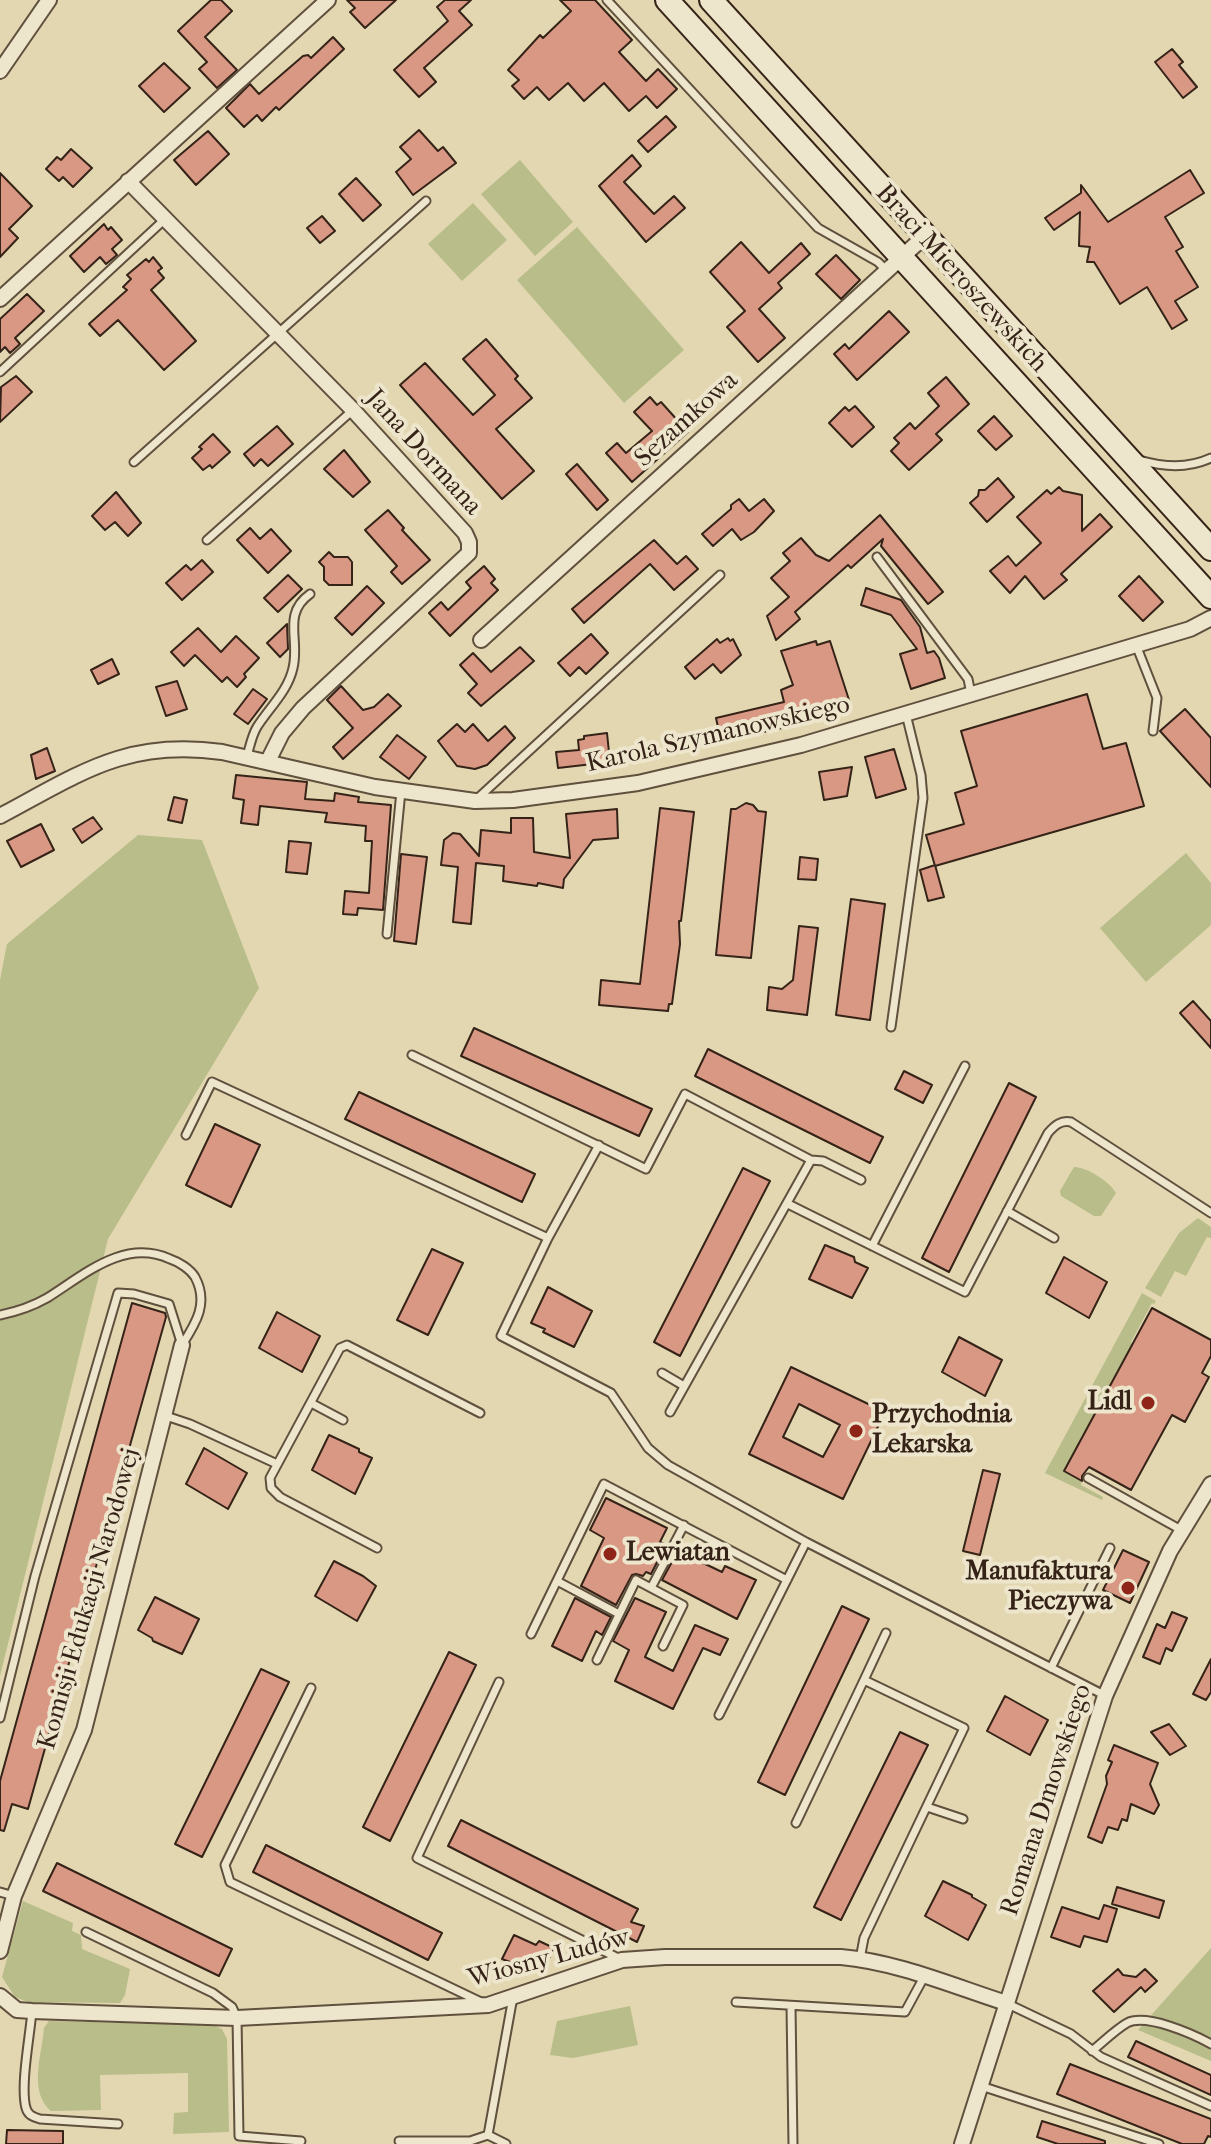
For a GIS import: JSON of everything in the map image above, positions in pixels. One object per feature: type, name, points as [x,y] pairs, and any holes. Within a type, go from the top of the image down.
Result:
[{"type":"main road","name":"Braci Mieroszewskich","points":[[667,0],[894,263],[1211,597]]},
{"type":"main road","name":"Braci Mieroszewskich","points":[[711,0],[1208,548]]},
{"type":"street","points":[[0,71],[49,0]]},
{"type":"street","points":[[0,299],[328,0]]},
{"type":"street","name":"Jana Dormana","points":[[128,181],[353,410],[465,533],[469,542],[469,553],[303,708],[282,733],[268,761]]},
{"type":"street","name":"Sezamkowa","points":[[481,640],[925,236]]},
{"type":"street","name":"Karola Szymanowskiego","points":[[0,816],[113,758],[142,751],[199,749],[247,756],[375,787],[475,801],[513,800],[638,783],[801,745],[1190,629],[1211,618]]},
{"type":"street","name":"Komisji Edukacji Narodowej","points":[[0,1951],[7,1894],[84,1730],[182,1345]]},
{"type":"street","name":"Romana Dmowskiego","points":[[962,2144],[1105,1696],[1156,1579],[1211,1484]]},
{"type":"street","name":"Wiosny Ludów","points":[[2,1998],[17,2010],[237,2018],[488,2005],[622,1960],[665,1957],[860,1959],[1006,2003]]},
{"type":"lane","points":[[607,0],[818,228],[878,262],[894,263]]},
{"type":"lane","points":[[134,462],[426,201]]},
{"type":"lane","points":[[0,372],[164,220]]},
{"type":"lane","points":[[207,540],[353,410]]},
{"type":"lane","points":[[1128,458],[1167,466],[1195,465],[1211,458]]},
{"type":"lane","points":[[877,557],[968,679],[971,694]]},
{"type":"lane","points":[[475,801],[720,575]]},
{"type":"lane","points":[[247,756],[255,730],[286,686],[293,668],[296,640],[293,618],[297,603],[310,594]]},
{"type":"lane","points":[[1136,645],[1157,698],[1153,731]]},
{"type":"lane","points":[[891,1027],[923,798],[921,775],[906,714]]},
{"type":"lane","points":[[387,934],[401,791]]},
{"type":"lane","points":[[412,1055],[646,1169],[685,1094],[811,1160],[823,1161],[861,1180]]},
{"type":"lane","points":[[872,1246],[965,1066]]},
{"type":"lane","points":[[186,1135],[212,1082],[548,1238]]},
{"type":"lane","points":[[788,1204],[965,1292],[1048,1133],[1053,1126],[1066,1121],[1211,1213]]},
{"type":"lane","points":[[599,1145],[548,1238],[501,1336],[601,1386],[618,1400],[648,1448],[662,1461],[806,1542],[1105,1696]]},
{"type":"lane","points":[[670,1412],[811,1160]]},
{"type":"lane","points":[[1007,1211],[1054,1238]]},
{"type":"lane","points":[[0,1315],[45,1299],[74,1278],[125,1254],[158,1254],[193,1273],[203,1295],[196,1323],[182,1345]]},
{"type":"lane","points":[[0,1718],[35,1576],[118,1293],[169,1304],[182,1345]]},
{"type":"lane","points":[[377,1548],[280,1497],[271,1488],[270,1478],[340,1348],[347,1345],[480,1413]]},
{"type":"lane","points":[[662,1373],[684,1386]]},
{"type":"lane","points":[[311,1403],[343,1420]]},
{"type":"lane","points":[[166,1416],[277,1464]]},
{"type":"lane","points":[[1088,1478],[1183,1531]]},
{"type":"lane","points":[[531,1634],[604,1484],[787,1580]]},
{"type":"lane","points":[[651,1588],[684,1525]]},
{"type":"lane","points":[[719,1715],[806,1542]]},
{"type":"lane","points":[[1051,1668],[1110,1548]]},
{"type":"lane","points":[[597,1660],[636,1580],[683,1605],[663,1646]]},
{"type":"lane","points":[[557,1581],[619,1614]]},
{"type":"lane","points":[[796,1823],[886,1633]]},
{"type":"lane","points":[[860,1959],[864,1938],[964,1728],[864,1680]]},
{"type":"lane","points":[[499,1682],[417,1858],[622,1960]]},
{"type":"lane","points":[[311,1688],[225,1865],[230,1882],[488,2005]]},
{"type":"lane","points":[[927,1807],[963,1819]]},
{"type":"lane","points":[[86,1932],[213,1993],[232,2007],[237,2018],[239,2136],[301,2141]]},
{"type":"lane","points":[[736,2002],[905,2012],[924,1977]]},
{"type":"lane","points":[[488,2135],[513,1997]]},
{"type":"lane","points":[[1006,2003],[1071,2034],[1101,2057],[1211,2106]]},
{"type":"lane","points":[[791,2006],[793,2144]]},
{"type":"lane","points":[[32,2011],[25,2094],[31,2116],[118,2124]]},
{"type":"lane","points":[[1092,2051],[1128,2022],[1142,2019],[1193,2034],[1211,2044]]},
{"type":"lane","points":[[981,2086],[1159,2144]]},
{"type":"lane","points":[[399,2141],[470,2141],[488,2135],[506,2144]]},
{"type":"green space","points":[[520,160],[573,222],[535,256],[481,194]]},
{"type":"green space","points":[[473,203],[507,240],[462,281],[428,244]]},
{"type":"green space","points":[[577,227],[684,350],[624,403],[517,280]]},
{"type":"green space","points":[[138,835],[202,840],[259,988],[108,1239],[0,1676],[0,980],[7,944]]},
{"type":"green space","points":[[1186,853],[1211,883],[1211,925],[1146,982],[1100,928]]},
{"type":"green space","points":[[1074,1167],[1098,1176],[1116,1193],[1101,1216],[1094,1216],[1061,1196],[1060,1191]]},
{"type":"green space","points":[[1198,1218],[1211,1227],[1211,1238],[1207,1237],[1186,1276],[1175,1271],[1161,1297],[1145,1288],[1179,1233]]},
{"type":"green space","points":[[1142,1293],[1156,1301],[1152,1303],[1064,1471],[1103,1497],[1102,1500],[1045,1473]]},
{"type":"green space","points":[[23,1901],[73,1923],[72,1931],[81,1935],[82,1949],[130,1969],[125,1995],[120,2003],[28,2002],[15,1997],[2,1977]]},
{"type":"green space","points":[[1211,1948],[1211,2061],[1138,2030]]},
{"type":"green space","points":[[630,2006],[638,2045],[573,2058],[550,2055],[557,2021]]},
{"type":"green space","points":[[49,2021],[213,2025],[222,2029],[227,2039],[229,2132],[173,2134],[174,2113],[188,2112],[188,2073],[100,2075],[101,2110],[51,2111],[44,2103],[38,2083],[44,2028]]},
{"type":"building","points":[[211,0],[221,0],[232,11],[205,37],[237,70],[217,88],[199,69],[207,62],[178,31]]},
{"type":"building","points":[[347,0],[396,0],[365,28],[350,12],[355,8]]},
{"type":"building","points":[[445,0],[471,0],[459,11],[472,25],[424,68],[436,82],[419,97],[394,70],[448,21],[437,7]]},
{"type":"building","points":[[560,0],[595,0],[632,40],[619,52],[646,81],[658,69],[677,89],[657,108],[646,96],[629,111],[604,83],[584,101],[568,83],[549,100],[537,87],[524,99],[512,86],[519,80],[508,70],[540,35],[543,38],[571,11]]},
{"type":"building","points":[[333,37],[344,49],[279,110],[276,107],[262,121],[257,115],[244,127],[226,108],[250,84],[259,94],[303,56],[311,58]]},
{"type":"building","points":[[1172,49],[1183,62],[1179,65],[1197,87],[1183,98],[1155,62]]},
{"type":"building","points":[[164,63],[190,88],[164,112],[139,86]]},
{"type":"building","points":[[666,116],[676,127],[648,152],[638,141]]},
{"type":"building","points":[[419,130],[438,151],[443,147],[456,163],[413,195],[396,172],[411,159],[400,147]]},
{"type":"building","points":[[208,131],[229,154],[196,185],[174,160]]},
{"type":"building","points":[[71,149],[92,168],[73,187],[63,177],[59,181],[46,169],[57,157],[61,160]]},
{"type":"building","points":[[632,155],[641,166],[624,182],[654,214],[674,196],[685,208],[646,242],[599,186]]},
{"type":"building","points":[[1190,170],[1204,193],[1165,217],[1183,247],[1176,251],[1198,287],[1175,301],[1187,320],[1172,329],[1147,287],[1120,304],[1094,262],[1087,262],[1090,247],[1079,246],[1080,212],[1054,230],[1045,218],[1081,193],[1081,185],[1108,222]]},
{"type":"building","points":[[0,173],[32,206],[9,229],[18,238],[0,257]]},
{"type":"building","points":[[356,178],[381,205],[363,221],[339,194]]},
{"type":"building","points":[[322,216],[335,231],[320,243],[307,228]]},
{"type":"building","points":[[104,224],[108,230],[111,227],[122,240],[112,249],[117,255],[106,264],[100,257],[84,272],[70,256]]},
{"type":"building","points":[[741,242],[769,273],[801,243],[810,254],[778,283],[782,288],[759,309],[785,338],[758,362],[727,327],[745,311],[710,272]]},
{"type":"building","points":[[836,255],[860,280],[841,299],[816,274]]},
{"type":"building","points":[[153,257],[162,268],[158,271],[164,278],[151,290],[196,341],[164,370],[118,320],[100,336],[89,324],[127,290],[123,287],[131,279],[127,275]]},
{"type":"building","points":[[27,294],[44,311],[15,338],[20,344],[10,353],[5,347],[0,352],[0,319]]},
{"type":"building","points":[[889,311],[909,332],[857,380],[834,354],[845,344],[849,349]]},
{"type":"building","points":[[486,339],[518,376],[515,379],[532,398],[496,429],[534,471],[502,499],[400,385],[425,363],[473,415],[495,395],[463,359]]},
{"type":"building","points":[[16,376],[32,392],[0,422],[1,387]]},
{"type":"building","points":[[946,377],[969,404],[936,434],[942,440],[909,470],[891,451],[899,443],[894,438],[910,423],[915,429],[939,406],[928,393]]},
{"type":"building","points":[[650,397],[657,405],[661,402],[688,432],[632,482],[606,453],[617,443],[626,453],[652,431],[634,412]]},
{"type":"building","points":[[855,406],[874,427],[852,447],[829,423],[845,407],[849,411]]},
{"type":"building","points":[[994,416],[1012,436],[996,450],[978,431]]},
{"type":"building","points":[[277,426],[293,444],[268,466],[261,459],[254,466],[244,454]]},
{"type":"building","points":[[213,434],[230,452],[212,468],[210,465],[203,470],[192,458]]},
{"type":"building","points":[[344,450],[370,482],[353,497],[324,469]]},
{"type":"building","points":[[577,464],[608,500],[597,510],[566,474]]},
{"type":"building","points":[[998,478],[1014,497],[987,522],[970,503],[978,496],[979,490],[985,490]]},
{"type":"building","points":[[1059,487],[1063,491],[1082,495],[1082,531],[1100,514],[1112,527],[1061,574],[1067,580],[1044,599],[1025,576],[1010,593],[990,571],[1008,556],[1016,566],[1041,543],[1017,517],[1047,490],[1051,494]]},
{"type":"building","points":[[116,492],[141,523],[128,536],[115,522],[105,530],[92,516]]},
{"type":"building","points":[[739,499],[749,511],[764,499],[774,511],[754,532],[741,540],[732,529],[713,546],[702,534]]},
{"type":"building","points":[[388,510],[430,560],[402,584],[391,572],[397,566],[365,530]]},
{"type":"building","points":[[880,515],[943,592],[928,604],[881,546],[883,539],[795,612],[800,619],[776,640],[767,616],[789,597],[771,578],[790,561],[783,553],[801,538],[816,555],[829,561]]},
{"type":"building","points":[[250,528],[260,539],[271,529],[291,551],[268,573],[237,540]]},
{"type":"building","points":[[654,540],[677,564],[686,556],[698,569],[674,590],[650,564],[584,623],[572,609]]},
{"type":"building","points":[[329,552],[334,557],[348,557],[352,562],[352,585],[329,585],[324,580],[324,567],[319,562]]},
{"type":"building","points":[[202,560],[213,572],[182,600],[166,583],[186,565],[191,570]]},
{"type":"building","points":[[484,566],[495,579],[491,583],[498,590],[450,636],[429,613],[441,602],[448,610],[471,588],[466,582]]},
{"type":"building","points":[[288,575],[302,589],[278,612],[264,598]]},
{"type":"building","points":[[1139,576],[1163,602],[1143,621],[1119,596]]},
{"type":"building","points":[[367,586],[384,603],[352,635],[335,618]]},
{"type":"building","points":[[866,588],[901,600],[920,627],[927,653],[934,651],[939,658],[945,678],[911,689],[900,654],[917,649],[891,615],[861,605]]},
{"type":"building","points":[[287,624],[288,649],[280,657],[267,643]]},
{"type":"building","points":[[198,628],[221,652],[236,636],[259,658],[237,687],[227,677],[222,682],[195,655],[184,666],[171,652]]},
{"type":"building","points":[[591,634],[608,653],[586,674],[579,667],[570,676],[558,663]]},
{"type":"building","points":[[728,638],[730,641],[733,639],[741,655],[721,673],[713,664],[695,679],[685,667],[717,639],[720,643]]},
{"type":"building","points":[[816,641],[817,645],[830,641],[850,703],[782,728],[721,741],[716,718],[784,702],[781,690],[793,685],[781,651]]},
{"type":"building","points":[[520,647],[534,661],[481,706],[468,693],[477,684],[460,665],[473,653],[491,672]]},
{"type":"building","points":[[112,659],[119,674],[98,684],[91,670]]},
{"type":"building","points":[[177,681],[187,709],[166,716],[156,687]]},
{"type":"building","points":[[341,686],[363,710],[374,707],[388,694],[401,706],[343,759],[333,747],[353,728],[327,700]]},
{"type":"building","points":[[253,689],[267,699],[248,724],[234,714]]},
{"type":"building","points":[[1087,694],[1103,749],[1126,743],[1144,806],[935,866],[926,835],[964,824],[955,793],[977,786],[961,731]]},
{"type":"building","points":[[1185,709],[1211,738],[1211,787],[1160,731]]},
{"type":"building","points":[[457,724],[465,732],[473,724],[488,741],[505,726],[515,738],[487,765],[475,769],[457,766],[438,741]]},
{"type":"building","points":[[607,733],[610,762],[558,768],[556,752],[579,750],[578,740],[584,739],[584,736]]},
{"type":"building","points":[[397,735],[426,757],[409,779],[380,757]]},
{"type":"building","points":[[47,748],[55,771],[36,779],[31,755]]},
{"type":"building","points":[[894,749],[906,789],[876,798],[865,757]]},
{"type":"building","points":[[852,767],[847,796],[824,800],[819,772]]},
{"type":"building","points":[[236,775],[307,782],[305,799],[334,801],[335,793],[359,797],[358,802],[391,805],[383,910],[358,908],[357,915],[343,914],[345,891],[369,893],[372,841],[365,841],[366,826],[325,822],[327,813],[260,806],[258,825],[241,823],[244,800],[233,798]]},
{"type":"building","points":[[174,797],[187,800],[182,823],[168,820]]},
{"type":"building","points":[[746,803],[766,812],[751,958],[716,955],[731,809]]},
{"type":"building","points":[[660,808],[694,812],[679,921],[680,944],[672,1004],[669,1004],[668,1011],[599,1005],[601,980],[640,984]]},
{"type":"building","points":[[617,809],[618,838],[593,840],[564,879],[563,888],[503,881],[504,866],[476,863],[471,924],[453,922],[458,867],[441,865],[444,840],[453,833],[460,834],[479,856],[481,830],[511,833],[511,818],[533,818],[534,852],[570,858],[566,814]]},
{"type":"building","points":[[93,817],[102,829],[82,843],[73,829]]},
{"type":"building","points":[[41,824],[54,850],[21,867],[7,841]]},
{"type":"building","points":[[289,841],[311,843],[307,874],[286,872]]},
{"type":"building","points":[[401,854],[427,857],[416,944],[394,941]]},
{"type":"building","points":[[800,857],[818,859],[816,880],[798,879]]},
{"type":"building","points":[[935,865],[944,897],[928,901],[920,870]]},
{"type":"building","points":[[851,899],[885,904],[870,1020],[836,1015]]},
{"type":"building","points":[[799,926],[818,928],[807,1015],[767,1010],[769,987],[782,989],[793,980]]},
{"type":"building","points":[[1193,1001],[1211,1021],[1211,1048],[1180,1013]]},
{"type":"building","points":[[474,1028],[652,1109],[639,1136],[461,1056]]},
{"type":"building","points":[[708,1049],[883,1137],[870,1163],[695,1076]]},
{"type":"building","points":[[904,1071],[932,1085],[923,1103],[895,1089]]},
{"type":"building","points":[[1009,1083],[1036,1097],[949,1272],[922,1258]]},
{"type":"building","points":[[359,1092],[535,1174],[522,1202],[345,1119]]},
{"type":"building","points":[[215,1124],[260,1145],[231,1207],[186,1185]]},
{"type":"building","points":[[743,1168],[770,1181],[680,1356],[654,1342]]},
{"type":"building","points":[[825,1245],[854,1257],[855,1262],[868,1268],[852,1298],[809,1279]]},
{"type":"building","points":[[432,1249],[463,1263],[428,1335],[397,1320]]},
{"type":"building","points":[[1064,1257],[1107,1282],[1089,1318],[1046,1293]]},
{"type":"building","points":[[548,1287],[592,1311],[574,1347],[531,1323]]},
{"type":"building","points":[[132,1303],[165,1313],[166,1317],[28,1809],[12,1804],[4,1831],[0,1830],[0,1781]]},
{"type":"building","name":"Lidl","points":[[1152,1308],[1211,1340],[1211,1356],[1202,1373],[1209,1377],[1185,1422],[1172,1415],[1131,1490],[1089,1467],[1082,1481],[1064,1471]]},
{"type":"building","points":[[277,1312],[320,1336],[302,1372],[259,1348]]},
{"type":"building","points":[[959,1337],[1002,1360],[985,1396],[942,1372]]},
{"type":"building","name":"Przychodnia Lekarska","points":[[791,1367],[885,1412],[843,1499],[749,1454]],"holes":[[[799,1404],[840,1425],[823,1457],[783,1437]]]},
{"type":"building","points":[[329,1435],[372,1458],[355,1494],[312,1470]]},
{"type":"building","points":[[204,1448],[247,1473],[228,1509],[186,1484]]},
{"type":"building","points":[[983,1470],[1000,1474],[980,1555],[963,1551]]},
{"type":"building","points":[[606,1498],[667,1528],[660,1542],[666,1545],[651,1574],[632,1575],[616,1605],[581,1586],[604,1538],[590,1530]]},
{"type":"building","points":[[1123,1550],[1149,1562],[1130,1603],[1103,1590]]},
{"type":"building","points":[[678,1551],[722,1572],[725,1566],[756,1580],[737,1619],[662,1580]]},
{"type":"building","points":[[334,1561],[376,1586],[357,1621],[315,1596]]},
{"type":"building","points":[[155,1597],[199,1619],[182,1654],[153,1641],[138,1630]]},
{"type":"building","points":[[575,1598],[611,1617],[602,1635],[596,1631],[582,1661],[552,1646]]},
{"type":"building","points":[[635,1598],[666,1612],[645,1657],[673,1671],[695,1625],[728,1639],[720,1655],[703,1648],[673,1709],[615,1681],[629,1650],[613,1641]]},
{"type":"building","points":[[842,1606],[869,1619],[785,1795],[758,1782]]},
{"type":"building","points":[[1172,1612],[1187,1618],[1172,1651],[1166,1648],[1160,1664],[1143,1657],[1157,1624],[1165,1628]]},
{"type":"building","points":[[449,1652],[476,1665],[390,1841],[363,1827]]},
{"type":"building","points":[[1211,1659],[1211,1692],[1206,1700],[1193,1694]]},
{"type":"building","points":[[261,1669],[289,1682],[202,1857],[175,1844]]},
{"type":"building","points":[[1005,1696],[1048,1720],[1030,1755],[987,1731]]},
{"type":"building","points":[[1169,1724],[1186,1746],[1170,1755],[1151,1732]]},
{"type":"building","points":[[900,1732],[928,1745],[841,1920],[814,1907]]},
{"type":"building","points":[[1114,1745],[1158,1763],[1150,1784],[1159,1805],[1154,1814],[1131,1804],[1127,1821],[1122,1819],[1118,1830],[1108,1827],[1102,1843],[1088,1837],[1107,1784],[1106,1776],[1112,1762],[1108,1760]]},
{"type":"building","points":[[461,1820],[638,1909],[631,1922],[644,1926],[637,1942],[448,1846]]},
{"type":"building","points":[[266,1845],[442,1933],[428,1960],[253,1872]]},
{"type":"building","points":[[57,1863],[232,1949],[219,1976],[43,1891]]},
{"type":"building","points":[[943,1881],[986,1905],[968,1940],[925,1916]]},
{"type":"building","points":[[1117,1887],[1164,1901],[1159,1918],[1112,1904]]},
{"type":"building","points":[[1104,1905],[1117,1909],[1107,1942],[1084,1936],[1080,1947],[1051,1937],[1062,1907],[1099,1919]]},
{"type":"building","points":[[514,1935],[536,1945],[539,1941],[554,1948],[544,1969],[536,1972],[502,1959]]},
{"type":"building","points":[[1118,1969],[1123,1975],[1136,1977],[1145,1969],[1157,1981],[1145,1992],[1141,1987],[1114,2012],[1093,1991]]},
{"type":"building","points":[[1136,2041],[1211,2075],[1211,2095],[1128,2057]]},
{"type":"building","points":[[1070,2064],[1211,2119],[1211,2137],[1208,2136],[1204,2144],[1182,2144],[1057,2094]]},
{"type":"building","points":[[1042,2121],[1105,2141],[1105,2144],[1058,2144],[1037,2137]]},
{"type":"building","points":[[7,2130],[63,2131],[63,2144],[6,2144]]},
{"type":"place","name":"Lidl","points":[[1148,1403]]},
{"type":"place","name":"Przychodnia Lekarska","points":[[856,1431]]},
{"type":"place","name":"Lewiatan","points":[[610,1554]]},
{"type":"place","name":"Manufaktura Pieczywa","points":[[1128,1588]]}]
